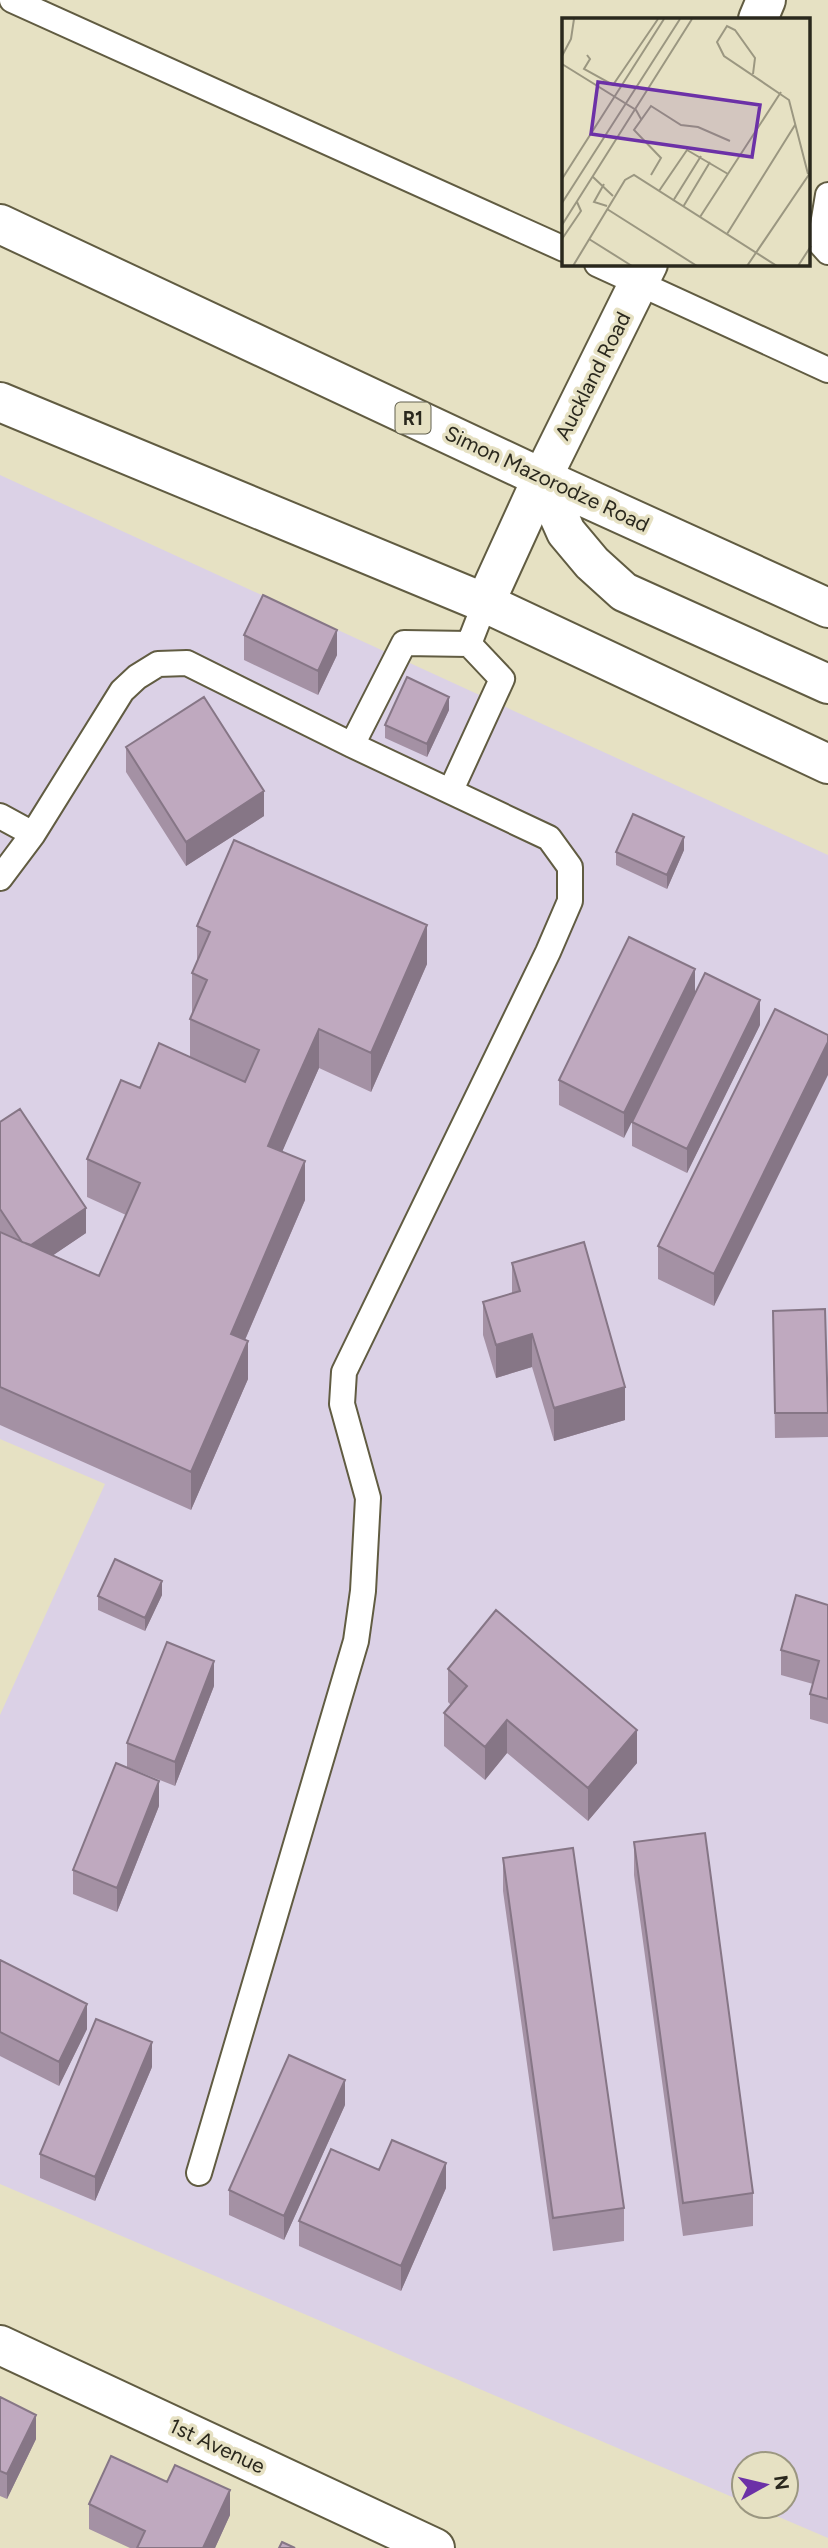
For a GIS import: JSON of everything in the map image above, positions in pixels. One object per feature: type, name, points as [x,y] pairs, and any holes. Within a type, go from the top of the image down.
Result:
[{"type":"main road","points":[[758,18],[766,0]]},
{"type":"main road","name":"Simon Mazorodze Road","points":[[0,224],[542,478],[828,608]]},
{"type":"main road","name":"Auckland Road","points":[[485,603],[542,478],[644,274]]},
{"type":"main road","points":[[0,402],[485,603],[828,764]]},
{"type":"main road","points":[[542,478],[566,532],[592,563],[624,592],[828,684]]},
{"type":"main road","name":"1st Avenue","points":[[0,2345],[435,2548]]},
{"type":"lane","points":[[12,0],[562,248]]},
{"type":"lane","points":[[828,195],[820,243],[828,252]]},
{"type":"lane","points":[[606,266],[644,274],[828,370]]},
{"type":"lane","points":[[469,644],[485,603]]},
{"type":"lane","points":[[352,745],[404,643],[469,644],[502,679],[451,790]]},
{"type":"lane","points":[[0,878],[33,834],[122,691],[137,677],[158,664],[187,663],[549,838],[570,867],[570,901],[548,952],[344,1372],[342,1404],[368,1498],[363,1591],[356,1641],[200,2174]]},
{"type":"lane","points":[[0,816],[33,834]]},
{"type":"shaded area","points":[[0,475],[828,855],[828,2538],[786,2520],[800,2520],[800,2450],[730,2450],[730,2496],[0,2184],[0,1715],[105,1484],[0,1439]]},
{"type":"building","points":[[263,595],[337,630],[318,671],[244,635]]},
{"type":"building","points":[[407,677],[449,697],[427,744],[385,725]]},
{"type":"building","points":[[204,697],[264,791],[186,842],[126,747]]},
{"type":"building","points":[[633,814],[684,837],[667,875],[616,852]]},
{"type":"building","points":[[234,840],[427,925],[371,1053],[319,1029],[287,1101],[268,1146],[305,1161],[231,1334],[248,1341],[191,1472],[0,1387],[0,1232],[99,1276],[140,1183],[87,1159],[121,1080],[140,1088],[159,1043],[245,1082],[259,1050],[190,1019],[207,980],[192,973],[210,932],[197,926]]},
{"type":"building","points":[[629,937],[695,969],[624,1113],[559,1080]]},
{"type":"building","points":[[705,973],[760,1000],[687,1149],[632,1122]]},
{"type":"building","points":[[775,1009],[828,1035],[828,1042],[714,1274],[658,1246]]},
{"type":"building","points":[[20,1109],[86,1208],[31,1245],[22,1242],[0,1209],[0,1122]]},
{"type":"building","points":[[584,1242],[625,1387],[554,1408],[532,1334],[496,1345],[483,1302],[520,1291],[512,1263]]},
{"type":"building","points":[[825,1309],[828,1413],[775,1413],[773,1311]]},
{"type":"building","points":[[115,1559],[162,1581],[145,1618],[98,1596]]},
{"type":"building","points":[[796,1595],[828,1605],[828,1699],[810,1694],[819,1661],[781,1650]]},
{"type":"building","points":[[496,1610],[637,1730],[588,1788],[507,1720],[485,1747],[444,1713],[467,1686],[448,1669]]},
{"type":"building","points":[[167,1642],[214,1661],[175,1762],[127,1743]]},
{"type":"building","points":[[116,1763],[159,1781],[117,1888],[73,1870]]},
{"type":"building","points":[[705,1833],[753,2193],[683,2203],[634,1842]]},
{"type":"building","points":[[573,1848],[624,2208],[553,2218],[503,1858]]},
{"type":"building","points":[[0,1960],[87,2004],[59,2062],[0,2032]]},
{"type":"building","points":[[96,2019],[152,2042],[95,2177],[40,2154]]},
{"type":"building","points":[[289,2055],[345,2080],[284,2216],[229,2190]]},
{"type":"building","points":[[392,2140],[446,2163],[401,2266],[299,2221],[331,2149],[379,2170]]},
{"type":"building","points":[[0,2397],[36,2415],[7,2474],[0,2471]]},
{"type":"building","points":[[111,2456],[167,2482],[175,2465],[230,2490],[203,2548],[137,2548],[145,2531],[89,2504]]},
{"type":"building","points":[[282,2542],[295,2548],[279,2548]]}]
